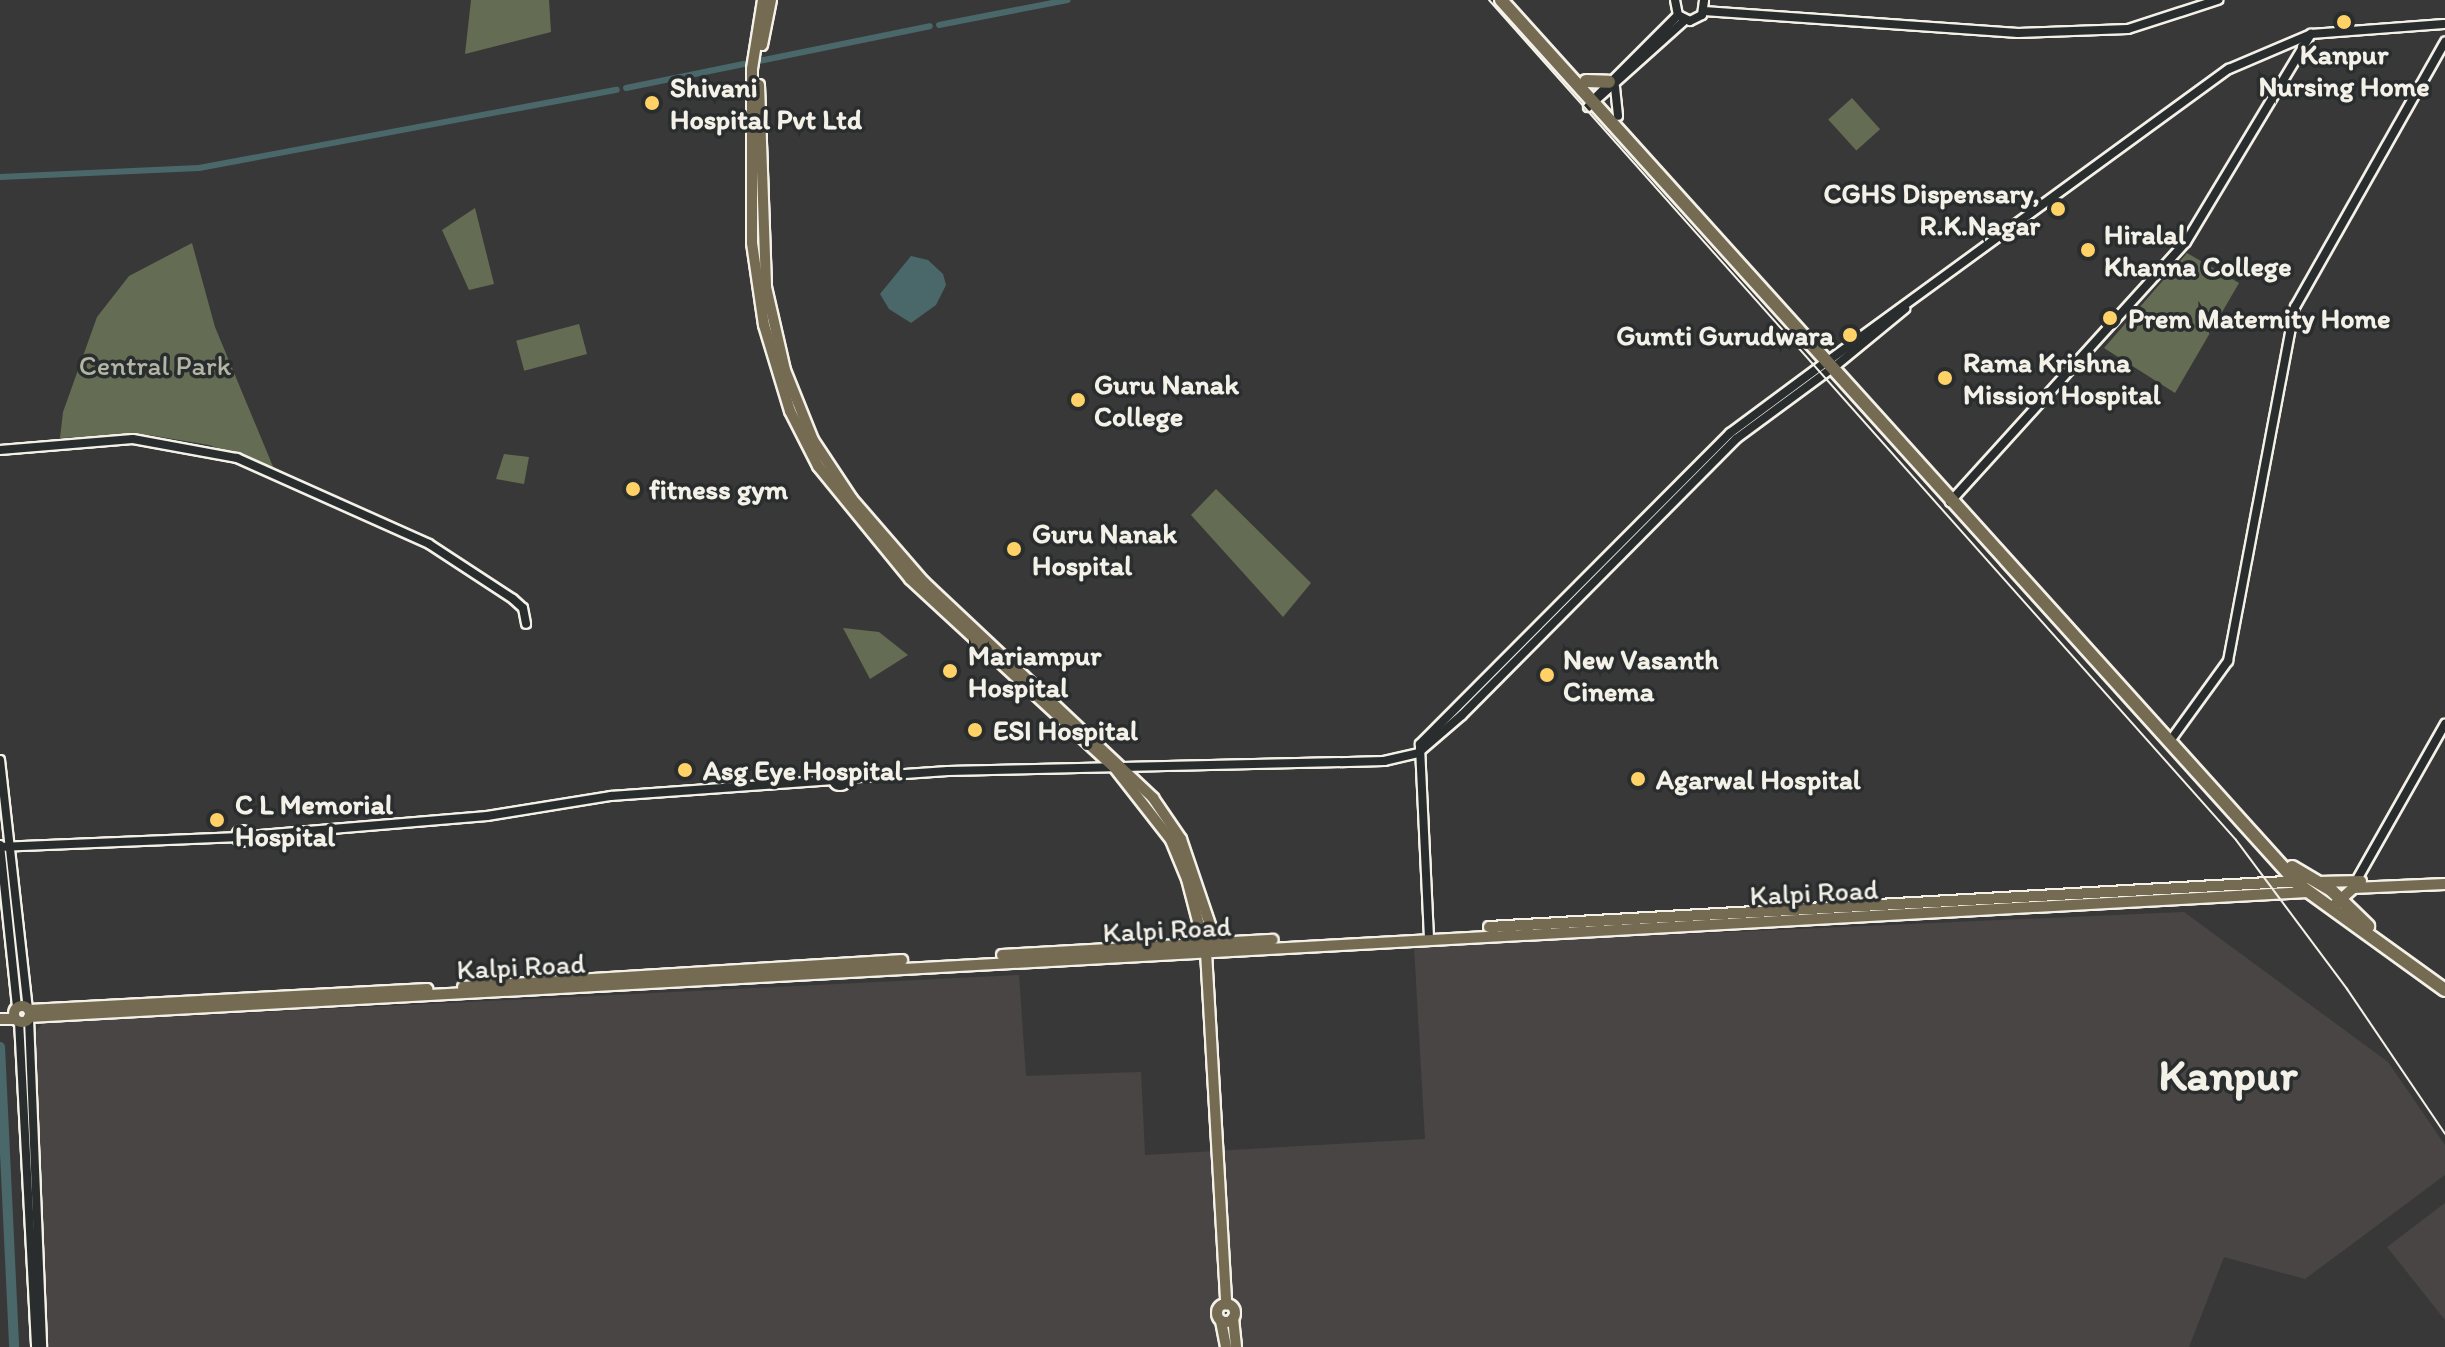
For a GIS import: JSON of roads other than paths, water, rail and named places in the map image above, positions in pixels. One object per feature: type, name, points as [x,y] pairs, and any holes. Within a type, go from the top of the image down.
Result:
[{"type":"highway","points":[[1501,0],[1586,81],[1597,98],[1618,116],[1717,235]]},
{"type":"highway","points":[[1511,0],[1543,40],[1952,500],[2307,884]]},
{"type":"highway","points":[[1586,81],[1612,84]]},
{"type":"highway","points":[[2171,739],[2282,865],[2445,983]]},
{"type":"highway","points":[[2282,865],[2282,884]]},
{"type":"highway","points":[[2336,904],[2445,990]]},
{"type":"main road","points":[[763,0],[756,64],[757,287],[777,372],[805,444],[846,503],[919,588],[1119,767],[1181,839],[1218,948]]},
{"type":"main road","points":[[756,64],[771,0]]},
{"type":"main road","points":[[1119,767],[1171,840],[1205,948],[1226,1304],[1217,1311],[1227,1320],[1230,1346]]},
{"type":"main road","points":[[2307,884],[2445,884]]},
{"type":"main road","name":"Kalpi Road","points":[[0,1013],[1218,948],[2307,884]]},
{"type":"main road","name":"Kalpi Road","points":[[1429,934],[2307,884]]},
{"type":"main road","points":[[2336,904],[2355,884]]},
{"type":"main road","name":"Kalpi Road","points":[[0,1019],[23,1014]]},
{"type":"street","points":[[1675,0],[1682,18]]},
{"type":"street","points":[[1704,0],[1704,11]]},
{"type":"street","points":[[1597,98],[1682,18],[1704,11],[2018,33],[2128,29],[2218,0]]},
{"type":"street","points":[[3,845],[236,837],[241,830],[248,836],[466,818],[611,796],[833,780],[839,772],[847,778],[1384,761],[1418,753],[1459,718],[1736,439],[1832,363],[1903,313],[2199,89],[2229,69],[2311,34],[2445,24]]},
{"type":"street","points":[[1952,500],[2186,242],[2311,34]]},
{"type":"street","points":[[2171,739],[2228,661],[2295,307],[2445,42]]},
{"type":"street","points":[[1612,84],[1618,116]]},
{"type":"street","points":[[0,450],[133,439],[237,458],[429,544],[513,599],[523,608],[526,624]]},
{"type":"street","points":[[2355,884],[2445,724]]},
{"type":"street","points":[[1418,753],[1429,934]]},
{"type":"street","points":[[0,760],[3,845],[23,1014],[39,1347]]},
{"type":"water","points":[[911,256],[928,260],[943,274],[946,285],[936,305],[911,323],[889,309],[880,294]]},
{"type":"waterway","points":[[939,25],[1068,0]]},
{"type":"waterway","points":[[626,88],[930,26]]},
{"type":"waterway","points":[[0,177],[199,168],[617,90]]},
{"type":"waterway","points":[[0,1047],[14,1347]]},
{"type":"railway","points":[[1489,0],[2236,840],[2347,989],[2445,1134]]},
{"type":"place","name":"Kanpur Nursing Home","points":[[2344,22]]},
{"type":"place","name":"Shivani Hospital Pvt Ltd","points":[[652,103]]},
{"type":"place","name":"CGHS Dispensary, R.K.Nagar","points":[[2058,209]]},
{"type":"place","name":"Hiralal Khanna College","points":[[2088,250]]},
{"type":"place","name":"Prem Maternity Home","points":[[2110,318]]},
{"type":"place","name":"Gumti Gurudwara","points":[[1850,335]]},
{"type":"place","name":"Rama Krishna Mission Hospital","points":[[1945,378]]},
{"type":"place","name":"Guru Nanak College","points":[[1078,400]]},
{"type":"place","name":"fitness gym","points":[[633,489]]},
{"type":"place","name":"Guru Nanak Hospital","points":[[1014,549]]},
{"type":"place","name":"Mariampur Hospital","points":[[950,671]]},
{"type":"place","name":"New Vasanth Cinema","points":[[1547,675]]},
{"type":"place","name":"ESI Hospital","points":[[975,730]]},
{"type":"place","name":"Asg Eye Hospital","points":[[685,770]]},
{"type":"place","name":"Agarwal Hospital","points":[[1638,779]]},
{"type":"place","name":"C L Memorial Hospital","points":[[217,820]]},
{"type":"district","name":"Kanpur","points":[[2228,1075]]},
{"type":"park label","name":"Central Park","points":[[155,365]]}]
